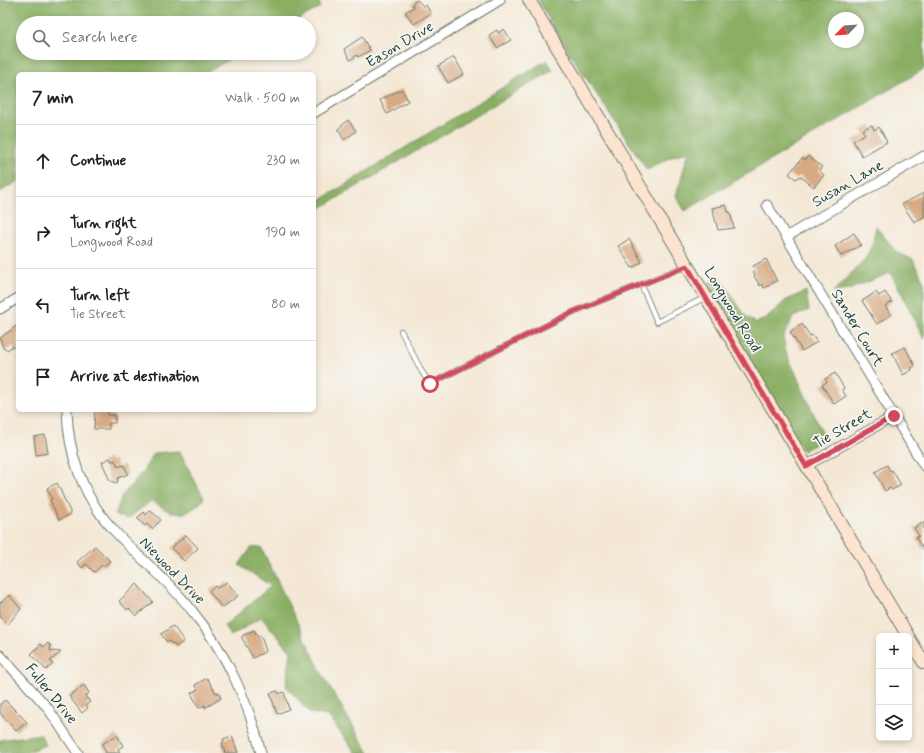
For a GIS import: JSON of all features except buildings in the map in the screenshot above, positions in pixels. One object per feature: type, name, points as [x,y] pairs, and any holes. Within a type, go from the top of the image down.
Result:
[{"type":"main road","name":"Longwood Road","points":[[529,0],[906,633]]},
{"type":"main road","name":"Longwood Road","points":[[912,644],[924,663]]},
{"type":"street","name":"Eason Drive","points":[[316,112],[500,0]]},
{"type":"street","name":"Susan Lane","points":[[786,237],[924,156]]},
{"type":"street","name":"Sander Court","points":[[767,204],[924,466]]},
{"type":"street","points":[[0,309],[16,299]]},
{"type":"street","name":"Niewood Drive","points":[[67,412],[69,436],[73,457],[81,479],[94,504],[114,530],[159,573],[194,612],[221,653],[243,698],[256,731],[261,753]]},
{"type":"street","name":"Tie Street","points":[[806,466],[894,416]]},
{"type":"street","name":"Fuller Drive","points":[[0,655],[47,707],[78,753]]},
{"type":"lane","points":[[401,331],[422,372],[430,384],[573,312],[687,266]]},
{"type":"lane","points":[[641,284],[657,322],[706,297]]},
{"type":"green space","points":[[0,0],[318,0],[321,7],[305,16],[16,16],[16,60],[228,60],[207,72],[16,72],[16,182],[0,192]]},
{"type":"green space","points":[[538,0],[924,0],[924,69],[685,211],[676,196],[689,151],[671,157],[647,170],[560,39]]},
{"type":"green space","points":[[547,60],[553,70],[316,211],[316,203]]},
{"type":"green space","points":[[876,226],[895,251],[913,260],[924,282],[924,339],[890,273],[848,290],[833,292],[866,258],[873,242]]},
{"type":"green space","points":[[720,277],[746,317],[756,323],[767,318],[785,301],[806,291],[809,310],[793,317],[783,338],[787,354],[825,439],[803,451],[707,284]]},
{"type":"green space","points":[[179,451],[204,498],[198,505],[187,512],[178,514],[168,511],[151,501],[128,519],[115,515],[122,496],[143,471],[154,453]]},
{"type":"green space","points":[[261,547],[322,674],[369,753],[356,753],[328,716],[310,713],[286,686],[291,652],[261,617],[231,636],[224,626],[271,586],[239,565],[251,548]]},
{"type":"green space","points":[[40,734],[46,745],[25,753],[0,753],[0,740]]},
{"type":"route","points":[[430,384],[573,312],[687,266],[806,466],[894,416]]}]
